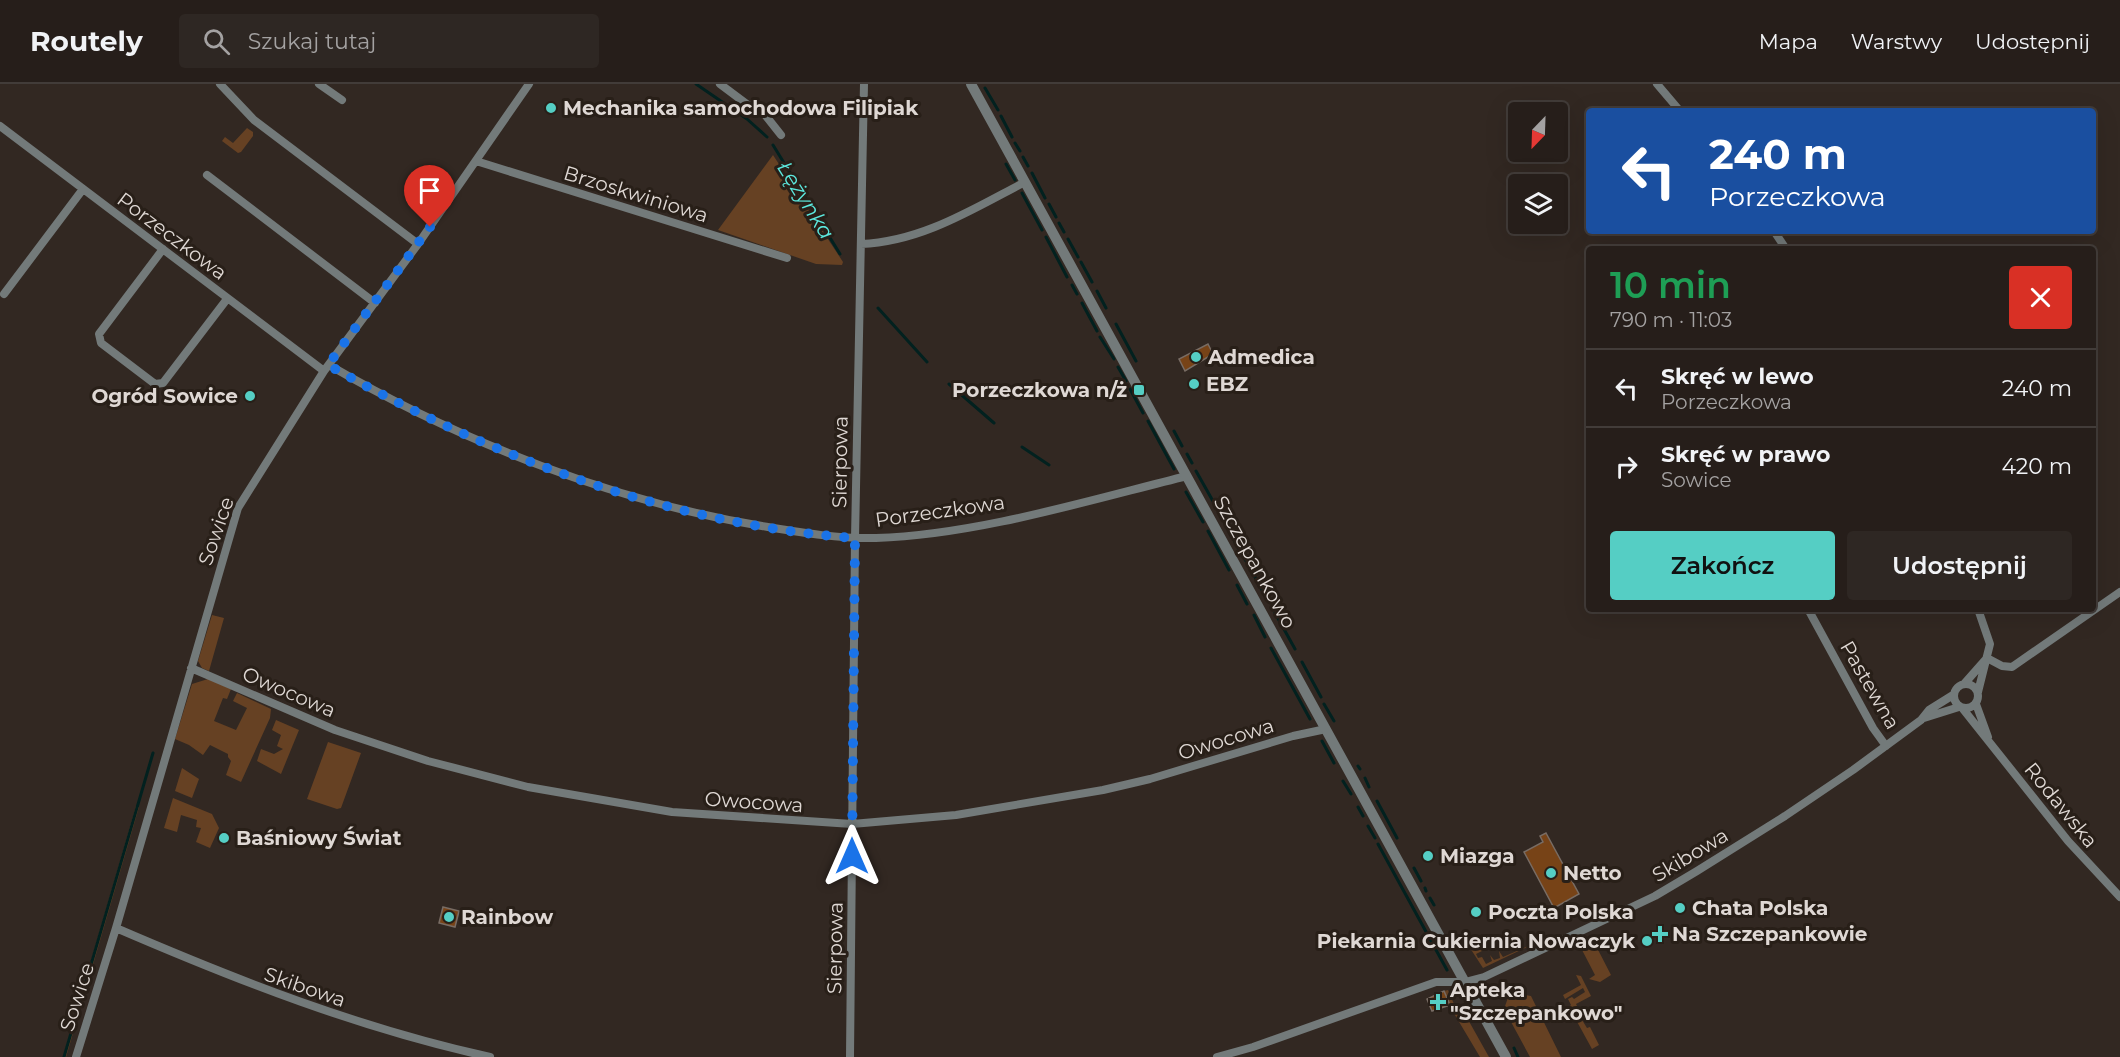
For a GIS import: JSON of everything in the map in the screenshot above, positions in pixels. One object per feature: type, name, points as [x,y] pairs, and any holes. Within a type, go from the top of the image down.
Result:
[{"type":"street","points":[[220,84],[254,120],[418,244]]},
{"type":"street","points":[[319,84],[342,100]]},
{"type":"street","name":"Sowice","points":[[76,1057],[116,928],[238,508],[326,368],[418,244],[529,84]]},
{"type":"street","points":[[720,84],[748,105],[762,111],[782,135]]},
{"type":"street","name":"Sierpowa","points":[[850,1057],[855,538],[864,84]]},
{"type":"street","name":"Szczepankowo","points":[[971,84],[1506,1057]]},
{"type":"street","points":[[1657,84],[1677,108]]},
{"type":"street","name":"Porzeczkowa","points":[[0,126],[227,299],[326,368],[490,446],[633,497],[739,522],[799,532],[855,538],[897,537],[979,525],[1187,476]]},
{"type":"street","name":"Brzoskwiniowa","points":[[476,161],[787,258]]},
{"type":"street","points":[[207,175],[375,303]]},
{"type":"street","points":[[861,244],[914,235],[934,228],[1026,182]]},
{"type":"street","points":[[4,294],[83,189]]},
{"type":"street","points":[[163,249],[99,334],[101,343],[155,384],[163,384],[227,299]]},
{"type":"street","points":[[2096,608],[2120,591]]},
{"type":"street","name":"Pastewna","points":[[1810,612],[1873,728],[1886,746]]},
{"type":"street","points":[[1979,612],[1990,644],[1987,658],[1977,692],[1976,704],[1970,708],[1961,708],[1954,702],[1953,695],[1987,658]]},
{"type":"street","points":[[1987,658],[2002,666],[2013,667],[2090,612]]},
{"type":"street","name":"Owocowa","points":[[191,668],[343,733],[420,758],[520,785],[672,812],[852,824],[956,815],[1102,790],[1150,779],[1293,735],[1326,729]]},
{"type":"street","points":[[1964,684],[1972,685],[1977,692]]},
{"type":"street","name":"Skibowa","points":[[1217,1057],[1253,1047],[1436,982],[1465,982],[1484,977],[1661,893],[1785,816],[1886,746],[1921,720],[1929,710],[1953,695]]},
{"type":"street","name":"Rodawska","points":[[1976,704],[1984,730],[2003,760]]},
{"type":"street","name":"Skibowa","points":[[1921,720],[1961,708]]},
{"type":"street","name":"Rodawska","points":[[1961,708],[2068,841],[2120,897]]},
{"type":"street","name":"Skibowa","points":[[116,928],[242,982],[336,1016],[407,1037],[490,1057]]},
{"type":"shaded area","points":[[247,128],[253,132],[253,136],[241,152],[238,153],[222,141],[225,137],[233,143]]},
{"type":"shaded area","points":[[773,155],[843,262],[842,265],[816,264],[718,230]]},
{"type":"shaded area","points":[[212,615],[224,618],[209,671],[202,668],[198,661]]},
{"type":"shaded area","points":[[208,679],[231,689],[227,699],[223,698],[214,721],[236,730],[247,708],[233,701],[237,693],[271,709],[270,718],[241,782],[226,775],[231,761],[228,754],[210,745],[203,755],[175,739],[192,684]]},
{"type":"shaded area","points":[[276,720],[299,730],[281,774],[257,761],[261,749],[274,754],[283,749],[277,746],[281,735],[272,730]]},
{"type":"shaded area","points":[[328,742],[361,753],[341,808],[337,809],[307,799]]},
{"type":"shaded area","points":[[182,768],[199,779],[192,798],[175,791]]},
{"type":"shaded area","points":[[173,798],[212,814],[219,828],[210,848],[196,842],[201,828],[196,827],[197,820],[181,815],[177,832],[164,828]]},
{"type":"shaded area","points":[[136,806],[139,807],[66,1057],[63,1057]]},
{"type":"shaded area","points":[[1486,939],[1490,947],[1476,954],[1478,958],[1482,957],[1486,964],[1492,961],[1490,955],[1494,960],[1500,958],[1499,951],[1503,957],[1542,940],[1483,968],[1470,948]]},
{"type":"shaded area","points":[[1594,942],[1611,975],[1600,982],[1589,979],[1595,975],[1581,948]]},
{"type":"shaded area","points":[[1576,975],[1581,976],[1591,996],[1576,1004],[1578,1008],[1576,1010],[1587,1028],[1590,1027],[1599,1045],[1592,1049],[1569,1007],[1571,1005],[1568,999],[1572,997],[1574,999],[1585,992],[1583,988],[1565,999],[1563,995],[1581,985]]},
{"type":"shaded area","points":[[1448,990],[1457,1011],[1468,1014],[1466,1016],[1489,1057],[1480,1057],[1449,1005],[1444,991]]},
{"type":"shaded area","points":[[1510,992],[1531,996],[1561,1057],[1530,1057],[1504,1009]]},
{"type":"building","name":"Admedica","points":[[1208,344],[1213,354],[1185,371],[1179,359]]},
{"type":"building","name":"Netto","points":[[1546,833],[1579,894],[1554,908],[1524,852],[1543,842],[1540,836]]},
{"type":"building","name":"Rainbow","points":[[443,907],[459,911],[455,927],[439,923]]},
{"type":"building","name":"Apteka \"Szczepankowo\"","points":[[1444,991],[1450,1005],[1432,1011],[1427,999]]},
{"type":"waterway","name":"Łężynka","points":[[696,84],[747,119],[767,137]]},
{"type":"waterway","points":[[985,88],[998,110]]},
{"type":"waterway","points":[[1001,116],[1012,137]]},
{"type":"waterway","points":[[1015,143],[1020,151]]},
{"type":"waterway","name":"Łężynka","points":[[773,145],[840,254]]},
{"type":"waterway","points":[[1023,157],[1028,166]]},
{"type":"waterway","points":[[1006,164],[1015,180]]},
{"type":"waterway","points":[[1032,173],[1045,198]]},
{"type":"waterway","points":[[1022,193],[1042,230]]},
{"type":"waterway","points":[[1049,204],[1056,217]]},
{"type":"waterway","points":[[1059,223],[1064,232]]},
{"type":"waterway","points":[[1046,237],[1067,277]]},
{"type":"waterway","points":[[1068,239],[1078,257]]},
{"type":"waterway","points":[[1081,262],[1092,282]]},
{"type":"waterway","points":[[1072,285],[1077,294]]},
{"type":"waterway","points":[[1097,291],[1106,308]]},
{"type":"waterway","points":[[1082,303],[1097,331]]},
{"type":"waterway","name":"Łężynka","points":[[878,308],[927,362]]},
{"type":"waterway","points":[[1116,324],[1136,361]]},
{"type":"waterway","points":[[1100,337],[1114,359]]},
{"type":"waterway","points":[[1118,367],[1126,381]]},
{"type":"waterway","name":"Łężynka","points":[[949,384],[994,423]]},
{"type":"waterway","points":[[1130,389],[1143,413]]},
{"type":"waterway","points":[[1148,421],[1174,469]]},
{"type":"waterway","points":[[1174,431],[1182,446]]},
{"type":"waterway","name":"Łężynka","points":[[1022,447],[1049,465]]},
{"type":"waterway","points":[[1187,454],[1192,463]]},
{"type":"waterway","points":[[1196,471],[1218,510]]},
{"type":"waterway","points":[[1186,492],[1203,522]]},
{"type":"waterway","points":[[1225,522],[1232,537]]},
{"type":"waterway","points":[[1208,531],[1229,570]]},
{"type":"waterway","points":[[1235,542],[1246,561]]},
{"type":"waterway","points":[[1255,577],[1268,601]]},
{"type":"waterway","points":[[1237,585],[1247,604]]},
{"type":"waterway","points":[[1275,613],[1295,649]]},
{"type":"waterway","points":[[1254,615],[1265,637]]},
{"type":"waterway","points":[[1271,648],[1310,719]]},
{"type":"waterway","points":[[1302,662],[1321,697]]},
{"type":"waterway","points":[[1324,704],[1334,721]]},
{"type":"waterway","points":[[1322,741],[1334,763]]},
{"type":"waterway","points":[[64,1057],[153,753]]},
{"type":"waterway","points":[[1365,778],[1369,787]]},
{"type":"waterway","points":[[1343,781],[1351,794]]},
{"type":"waterway","points":[[1377,801],[1397,838]]},
{"type":"waterway","points":[[1358,807],[1363,816]]},
{"type":"waterway","points":[[1368,826],[1375,838]]},
{"type":"waterway","points":[[1378,844],[1447,970]]},
{"type":"waterway","points":[[1414,868],[1421,881]]},
{"type":"waterway","points":[[1430,898],[1434,905]]},
{"type":"waterway","points":[[1514,1048],[1518,1057]]},
{"type":"place","name":"Mechanika samochodowa Filipiak","points":[[551,108]]},
{"type":"place","name":"Admedica","points":[[1196,357]]},
{"type":"place","name":"EBZ","points":[[1194,384]]},
{"type":"place","name":"Porzeczkowa n/ż","points":[[1139,390]]},
{"type":"place","name":"Ogród Sowice","points":[[250,396]]},
{"type":"place","name":"Baśniowy Świat","points":[[224,838]]},
{"type":"place","name":"Miazga","points":[[1428,856]]},
{"type":"place","name":"Netto","points":[[1551,873]]},
{"type":"place","name":"Chata Polska","points":[[1680,908]]},
{"type":"place","name":"Poczta Polska","points":[[1476,912]]},
{"type":"place","name":"Rainbow","points":[[449,917]]},
{"type":"place","name":"Na Szczepankowie","points":[[1660,934]]},
{"type":"place","name":"Piekarnia Cukiernia Nowaczyk","points":[[1647,941]]},
{"type":"place","name":"Apteka \"Szczepankowo\"","points":[[1438,1002]]},
{"type":"route","points":[[430,227],[328,365],[490,446],[633,497],[739,522],[855,538],[852,856]]}]
